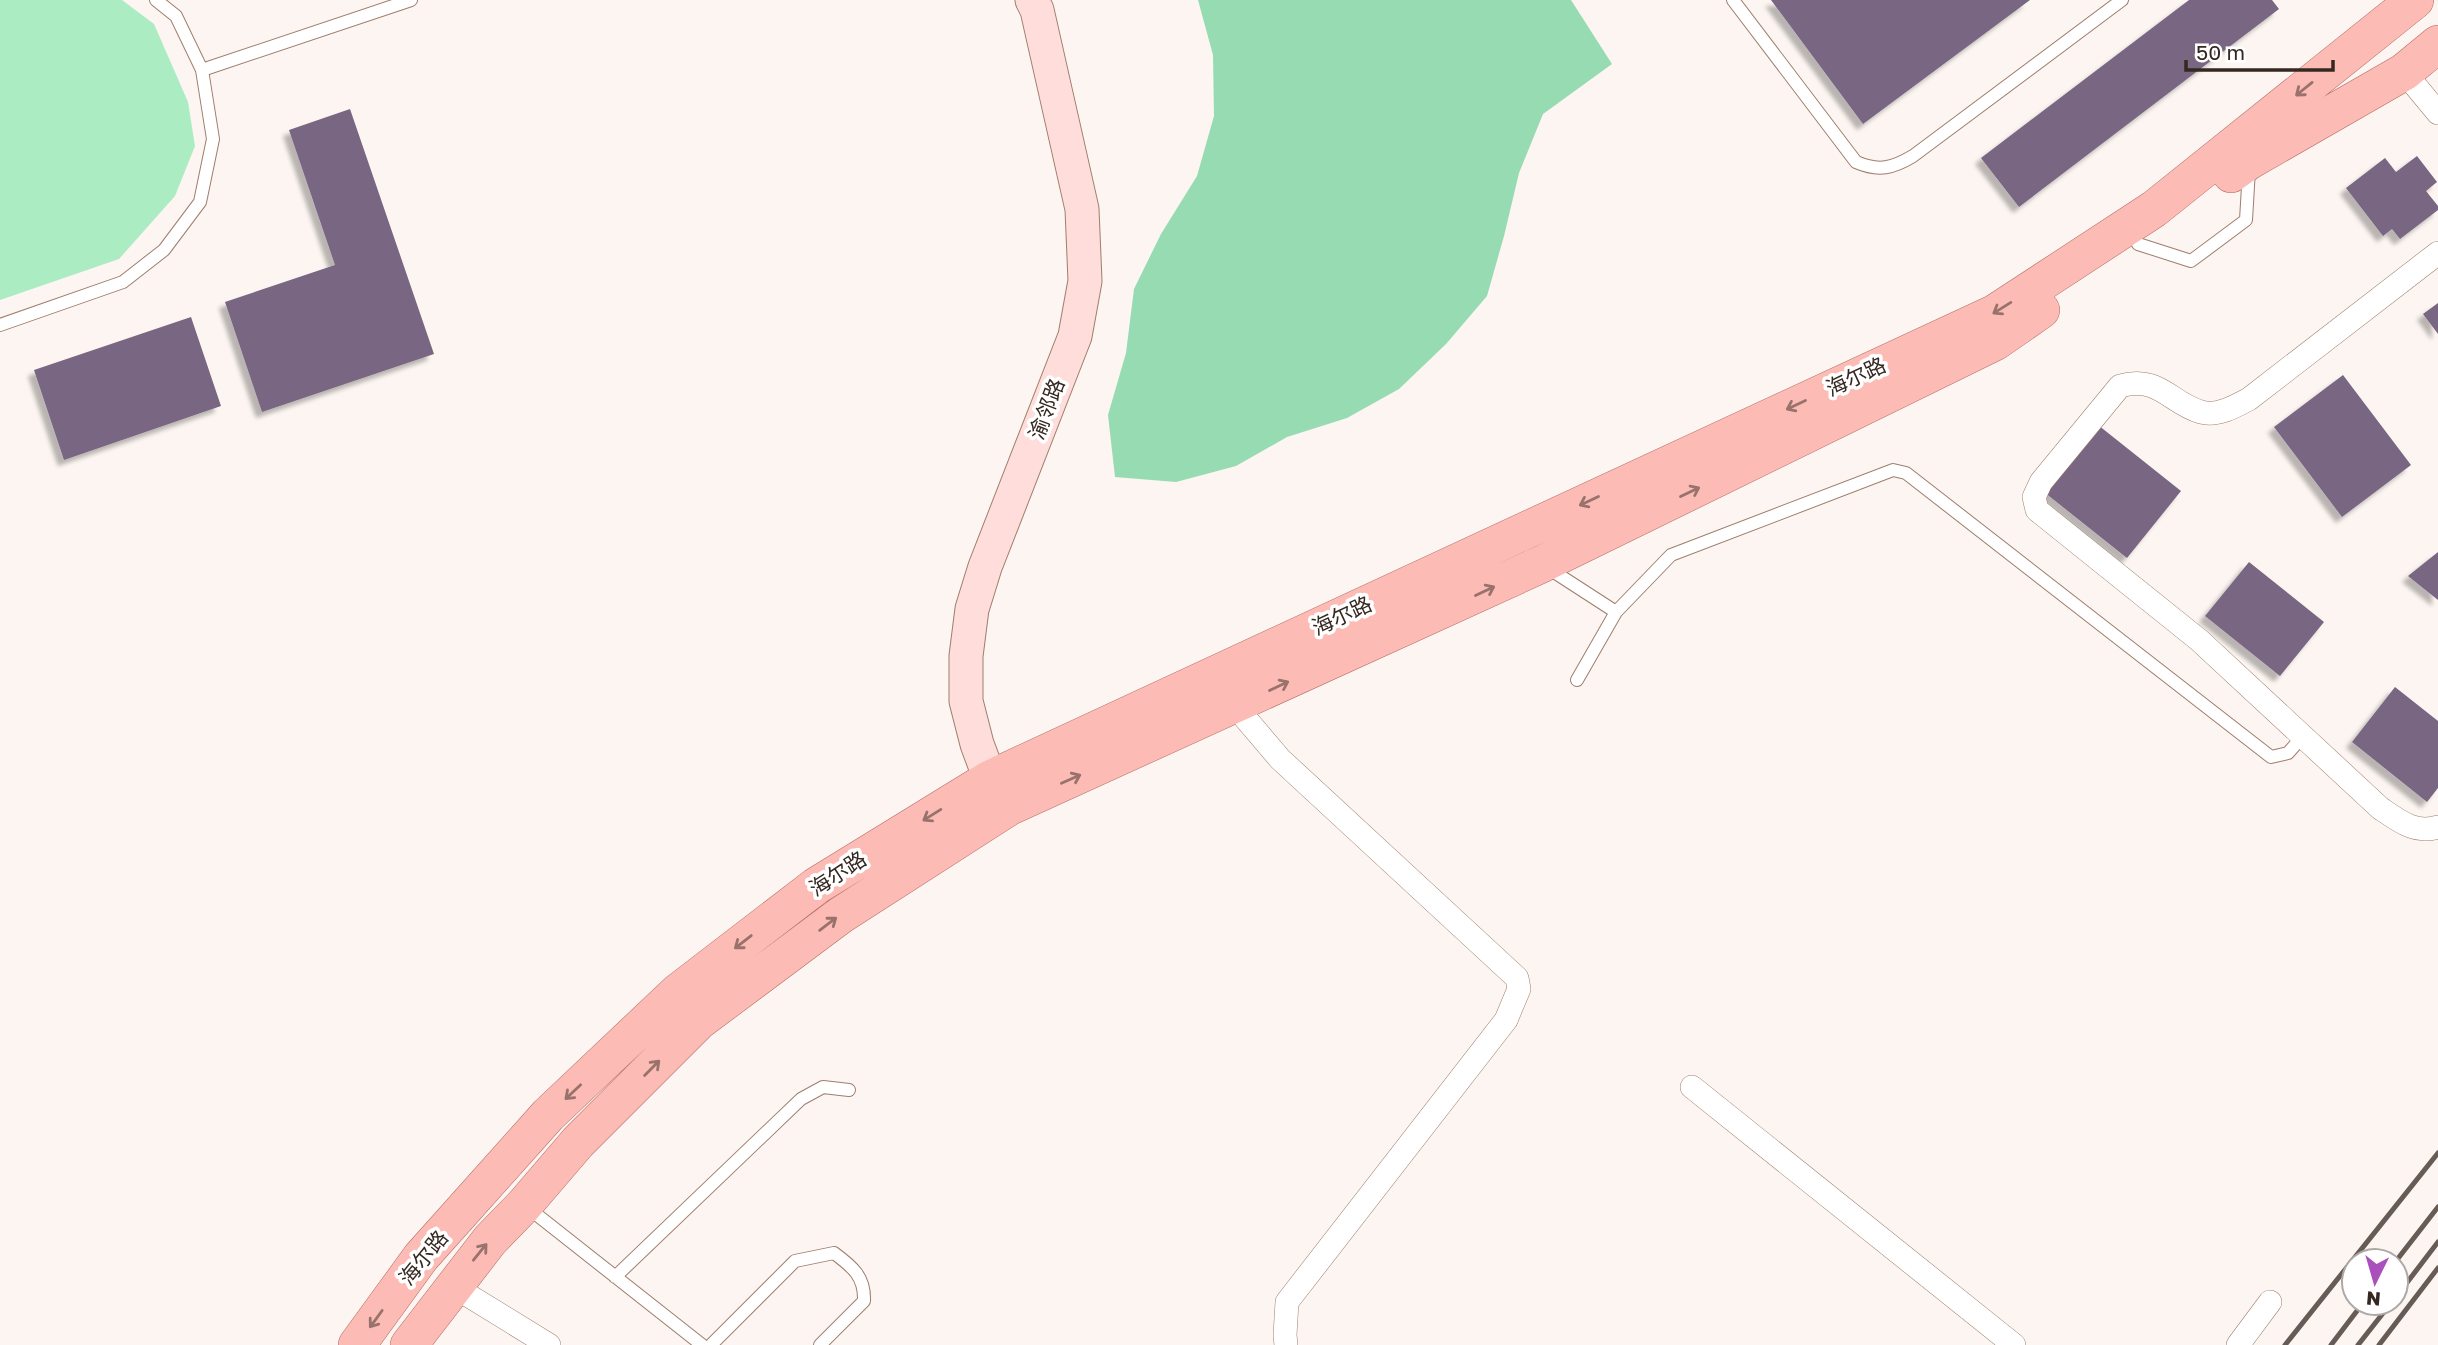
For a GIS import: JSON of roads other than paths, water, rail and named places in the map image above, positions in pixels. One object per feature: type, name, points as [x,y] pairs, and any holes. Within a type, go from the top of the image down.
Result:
[{"type":"main road","name":"渝邻路","points":[[999,793],[977,744],[966,701],[966,656],[972,609],[985,567],[1075,336],[1085,281],[1082,209],[1037,10],[1032,0]]},
{"type":"main road","name":"海尔路","points":[[357,1345],[422,1257],[548,1115],[678,992],[816,886],[999,793],[1995,313],[2154,209],[2415,0]]},
{"type":"main road","name":"海尔路","points":[[409,1345],[490,1240],[578,1142],[699,1021],[999,793],[1235,706],[1542,564],[1996,342],[2138,244],[2249,161],[2404,72],[2438,44]]},
{"type":"street","points":[[2404,72],[2438,113]]},
{"type":"street","points":[[2438,254],[2249,399],[2231,409],[2204,413],[2172,394],[2146,384],[2133,382],[2120,386],[2041,482],[2034,497],[2037,510],[2199,640],[2380,808],[2407,827],[2428,830],[2438,827]]},
{"type":"street","points":[[1235,706],[1280,759],[1517,978],[1519,989],[1506,1020],[1287,1302],[1284,1335],[1286,1345]]},
{"type":"street","points":[[1692,1087],[2014,1345]]},
{"type":"street","points":[[453,1286],[549,1345]]},
{"type":"street","points":[[2238,1345],[2270,1302]]},
{"type":"lane","points":[[0,325],[123,282],[164,250],[200,202],[213,139],[202,70],[176,16],[156,0]]},
{"type":"lane","points":[[202,70],[411,0]]},
{"type":"lane","points":[[1733,0],[1856,162],[1881,169],[1894,167],[1913,156],[2122,0]]},
{"type":"lane","points":[[1577,680],[1616,612],[1671,555],[1893,470],[1906,473],[2271,757],[2288,753],[2302,736]]},
{"type":"lane","points":[[1542,564],[1616,612]]},
{"type":"lane","points":[[615,1277],[801,1100],[822,1087],[849,1090]]},
{"type":"lane","points":[[524,1205],[702,1345]]},
{"type":"lane","points":[[711,1345],[795,1261],[834,1253],[855,1268],[864,1286],[864,1301],[820,1345]]},
{"type":"railway","points":[[2285,1345],[2438,1153]]},
{"type":"railway","points":[[2407,1247],[2438,1207]]},
{"type":"railway","points":[[2410,1279],[2438,1242]]},
{"type":"railway","points":[[2379,1345],[2438,1268]]},
{"type":"railway","points":[[2331,1345],[2352,1317]]},
{"type":"railway","points":[[2358,1345],[2380,1317]]}]
